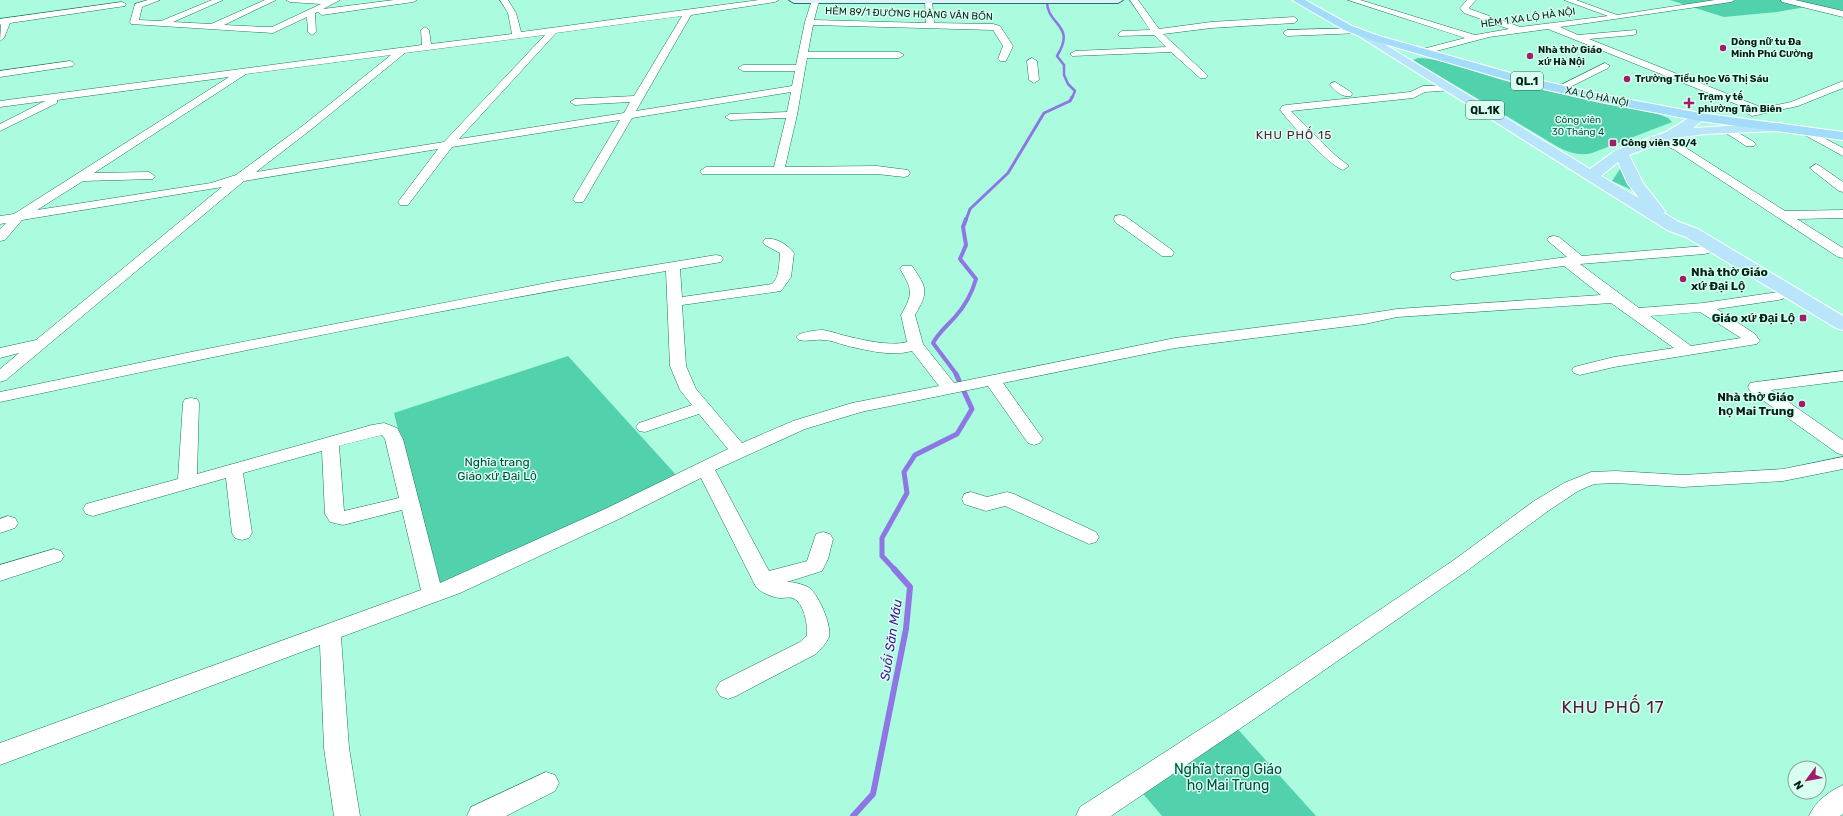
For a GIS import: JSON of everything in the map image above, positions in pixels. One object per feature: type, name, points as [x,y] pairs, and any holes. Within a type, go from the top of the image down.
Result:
[{"type":"highway","name":"QL.1","points":[[1297,0],[1348,28],[1358,31],[1359,26],[1308,0]]},
{"type":"highway","name":"XA LỘ HÀ NỘI","points":[[1358,31],[1375,38],[1479,69],[1558,88],[1700,117],[1843,136]]},
{"type":"main road","points":[[794,0],[1118,0]]},
{"type":"main road","name":"QL.1K","points":[[1358,31],[1590,176],[1668,223],[1692,234],[1843,324]]},
{"type":"main road","points":[[1398,57],[1434,55]]},
{"type":"main road","points":[[1590,176],[1621,153],[1664,136],[1700,117]]},
{"type":"main road","points":[[1664,136],[1727,129],[1779,127]]},
{"type":"main road","name":"QL.1K","points":[[1621,153],[1636,184],[1679,235],[1843,336]]},
{"type":"street","points":[[0,37],[4,22],[122,2],[138,6],[156,0]]},
{"type":"street","points":[[161,23],[219,0]]},
{"type":"street","points":[[212,27],[272,0]]},
{"type":"street","points":[[290,0],[334,1],[375,5]]},
{"type":"street","points":[[309,14],[413,0]]},
{"type":"street","points":[[504,0],[512,13],[516,35]]},
{"type":"street","points":[[0,104],[246,70],[688,13],[775,0]]},
{"type":"street","points":[[779,169],[792,115],[809,22],[818,0]]},
{"type":"street","points":[[1134,0],[1140,12],[1156,32],[1204,76]]},
{"type":"street","points":[[1352,0],[1472,37]]},
{"type":"street","points":[[1472,0],[1464,8],[1467,11],[1520,29]]},
{"type":"street","points":[[1568,0],[1619,17]]},
{"type":"street","name":"HẺM 1 XA LỘ HÀ NỘI","points":[[1422,52],[1472,37],[1546,25],[1619,17],[1731,0]]},
{"type":"street","points":[[1785,0],[1843,14]]},
{"type":"street","points":[[138,6],[134,22],[270,30],[309,14],[334,1]]},
{"type":"street","points":[[929,1],[930,25]]},
{"type":"street","points":[[579,199],[688,13]]},
{"type":"street","points":[[309,14],[312,32]]},
{"type":"street","points":[[1122,34],[1156,32],[1212,25],[1294,20]]},
{"type":"street","name":"HẺM 89/1 ĐƯỜNG HOÀNG VĂN BỔN","points":[[809,22],[980,26],[997,28],[1008,46],[1003,59]]},
{"type":"street","points":[[1546,25],[1762,110]]},
{"type":"street","points":[[425,30],[427,47]]},
{"type":"street","points":[[404,202],[449,143],[554,30]]},
{"type":"street","points":[[1287,34],[1358,31]]},
{"type":"street","points":[[1576,37],[1633,32]]},
{"type":"street","points":[[1075,54],[1174,49]]},
{"type":"street","points":[[0,377],[240,178],[309,126],[403,50]]},
{"type":"street","points":[[803,55],[899,55]]},
{"type":"street","points":[[1032,61],[1034,80]]},
{"type":"street","points":[[0,74],[70,64]]},
{"type":"street","points":[[1558,88],[1605,66]]},
{"type":"street","points":[[743,68],[801,68]]},
{"type":"street","points":[[0,237],[18,217],[246,70]]},
{"type":"street","points":[[1748,123],[1750,114],[1762,110],[1794,104],[1843,84]]},
{"type":"street","points":[[1335,85],[1347,94],[1362,100]]},
{"type":"street","points":[[0,220],[212,186],[240,178],[449,143],[797,88]]},
{"type":"street","points":[[1343,166],[1330,157],[1285,110],[1290,107],[1413,95],[1423,90],[1449,88]]},
{"type":"street","points":[[1325,94],[1347,94]]},
{"type":"street","points":[[0,128],[64,95]]},
{"type":"street","points":[[575,102],[638,99]]},
{"type":"street","points":[[730,117],[792,115]]},
{"type":"street","points":[[1727,129],[1750,144]]},
{"type":"street","points":[[1805,131],[1843,153]]},
{"type":"street","points":[[1664,136],[1679,148],[1843,254]]},
{"type":"street","points":[[1816,168],[1842,186]]},
{"type":"street","points":[[706,171],[779,169],[804,171],[877,170],[904,173]]},
{"type":"street","points":[[81,177],[149,176]]},
{"type":"street","points":[[1781,214],[1843,214]]},
{"type":"street","points":[[1120,219],[1167,253]]},
{"type":"street","points":[[1554,240],[1573,261],[1614,298],[1688,351]]},
{"type":"street","points":[[675,302],[776,288],[783,284],[787,254],[785,250],[770,242]]},
{"type":"street","points":[[1457,276],[1573,261],[1704,250]]},
{"type":"street","points":[[0,397],[589,273],[674,267],[716,260]]},
{"type":"street","points":[[674,267],[678,366],[688,390],[739,451]]},
{"type":"street","points":[[907,268],[919,287],[919,296],[908,315],[915,345],[959,385]]},
{"type":"street","points":[[1636,313],[1778,296]]},
{"type":"street","points":[[0,754],[454,587],[612,514],[739,451],[799,426],[858,407],[959,385],[1175,343],[1328,324],[1397,313],[1614,298]]},
{"type":"street","points":[[1580,370],[1614,362],[1752,341],[1750,337],[1703,306]]},
{"type":"street","points":[[804,337],[824,335],[856,343],[901,349],[915,345]]},
{"type":"street","points":[[0,353],[41,343]]},
{"type":"street","points":[[1843,376],[1756,387],[1843,449]]},
{"type":"street","points":[[992,379],[1034,440]]},
{"type":"street","points":[[187,484],[191,403]]},
{"type":"street","points":[[645,428],[703,407]]},
{"type":"street","points":[[93,510],[372,431],[384,430],[391,432],[432,595]]},
{"type":"street","points":[[330,443],[335,514],[337,517],[344,518],[409,502]]},
{"type":"street","points":[[1089,816],[1252,708],[1461,565],[1541,506],[1571,487],[1591,478],[1683,481],[1783,475],[1843,463]]},
{"type":"street","points":[[705,468],[768,588],[801,592],[807,598],[818,626],[818,636],[808,648],[728,689]]},
{"type":"street","points":[[234,471],[242,533]]},
{"type":"street","points":[[971,499],[986,504],[1007,499],[1089,537]]},
{"type":"street","points":[[763,581],[815,566],[823,539]]},
{"type":"street","points":[[0,573],[54,556]]},
{"type":"street","points":[[330,632],[334,718],[340,783],[347,816]]},
{"type":"street","points":[[480,816],[546,783]]},
{"type":"street","points":[[1822,816],[1843,797]]},
{"type":"green space","points":[[1670,0],[1843,0],[1843,13],[1812,6],[1777,12],[1724,17]]},
{"type":"green space","name":"Công viên 30 Tháng 4","points":[[1418,58],[1450,63],[1525,86],[1658,114],[1668,118],[1672,122],[1592,153],[1579,154],[1566,151],[1413,60]]},
{"type":"green space","points":[[1622,166],[1632,190],[1612,181]]},
{"type":"green space","name":"Nghĩa trang Giáo xứ Đại Lộ","points":[[568,356],[678,477],[438,588],[394,413]]},
{"type":"green space","name":"Nghĩa trang Giáo họ Mai Trung","points":[[1235,726],[1316,816],[1162,816],[1139,789]]},
{"type":"waterway","name":"Suối Săn Máu","points":[[1047,0],[1048,9],[1062,31],[1064,37],[1057,56],[1064,65],[1064,75],[1068,84],[1075,91],[1072,98]]},
{"type":"waterway","name":"Suối Săn Máu","points":[[966,220],[970,209],[1008,173],[1044,113],[1070,101],[1072,97]]},
{"type":"waterway","name":"Suối Săn Máu","points":[[957,375],[933,343],[940,332],[965,304],[976,279],[960,259],[966,245],[963,227],[966,219]]},
{"type":"waterway","name":"Suối Săn Máu","points":[[895,570],[882,556],[882,538],[907,493],[904,472],[915,455],[957,434],[972,409],[956,374]]},
{"type":"waterway","name":"Suối Săn Máu","points":[[853,816],[873,794],[906,629],[910,587],[894,569]]},
{"type":"place","name":"Dòng nữ tu Đa Minh Phú Cường","points":[[1723,48]]},
{"type":"place","name":"Nhà thờ Giáo xứ Hà Nội","points":[[1530,56]]},
{"type":"place","name":"Trường Tiểu học Võ Thị Sáu","points":[[1627,79]]},
{"type":"place","name":"Trạm y tế phường Tân Biên","points":[[1689,103]]},
{"type":"place","name":"Công viên 30/4","points":[[1613,143]]},
{"type":"place","name":"Nhà thờ Giáo xứ Đại Lộ","points":[[1683,279]]},
{"type":"place","name":"Giáo xứ Đại Lộ","points":[[1803,318]]},
{"type":"place","name":"Nhà thờ Giáo họ Mai Trung","points":[[1802,404]]},
{"type":"district","name":"KHU PHỐ 15","points":[[1294,135]]},
{"type":"district","name":"KHU PHỐ 17","points":[[1613,707]]}]
